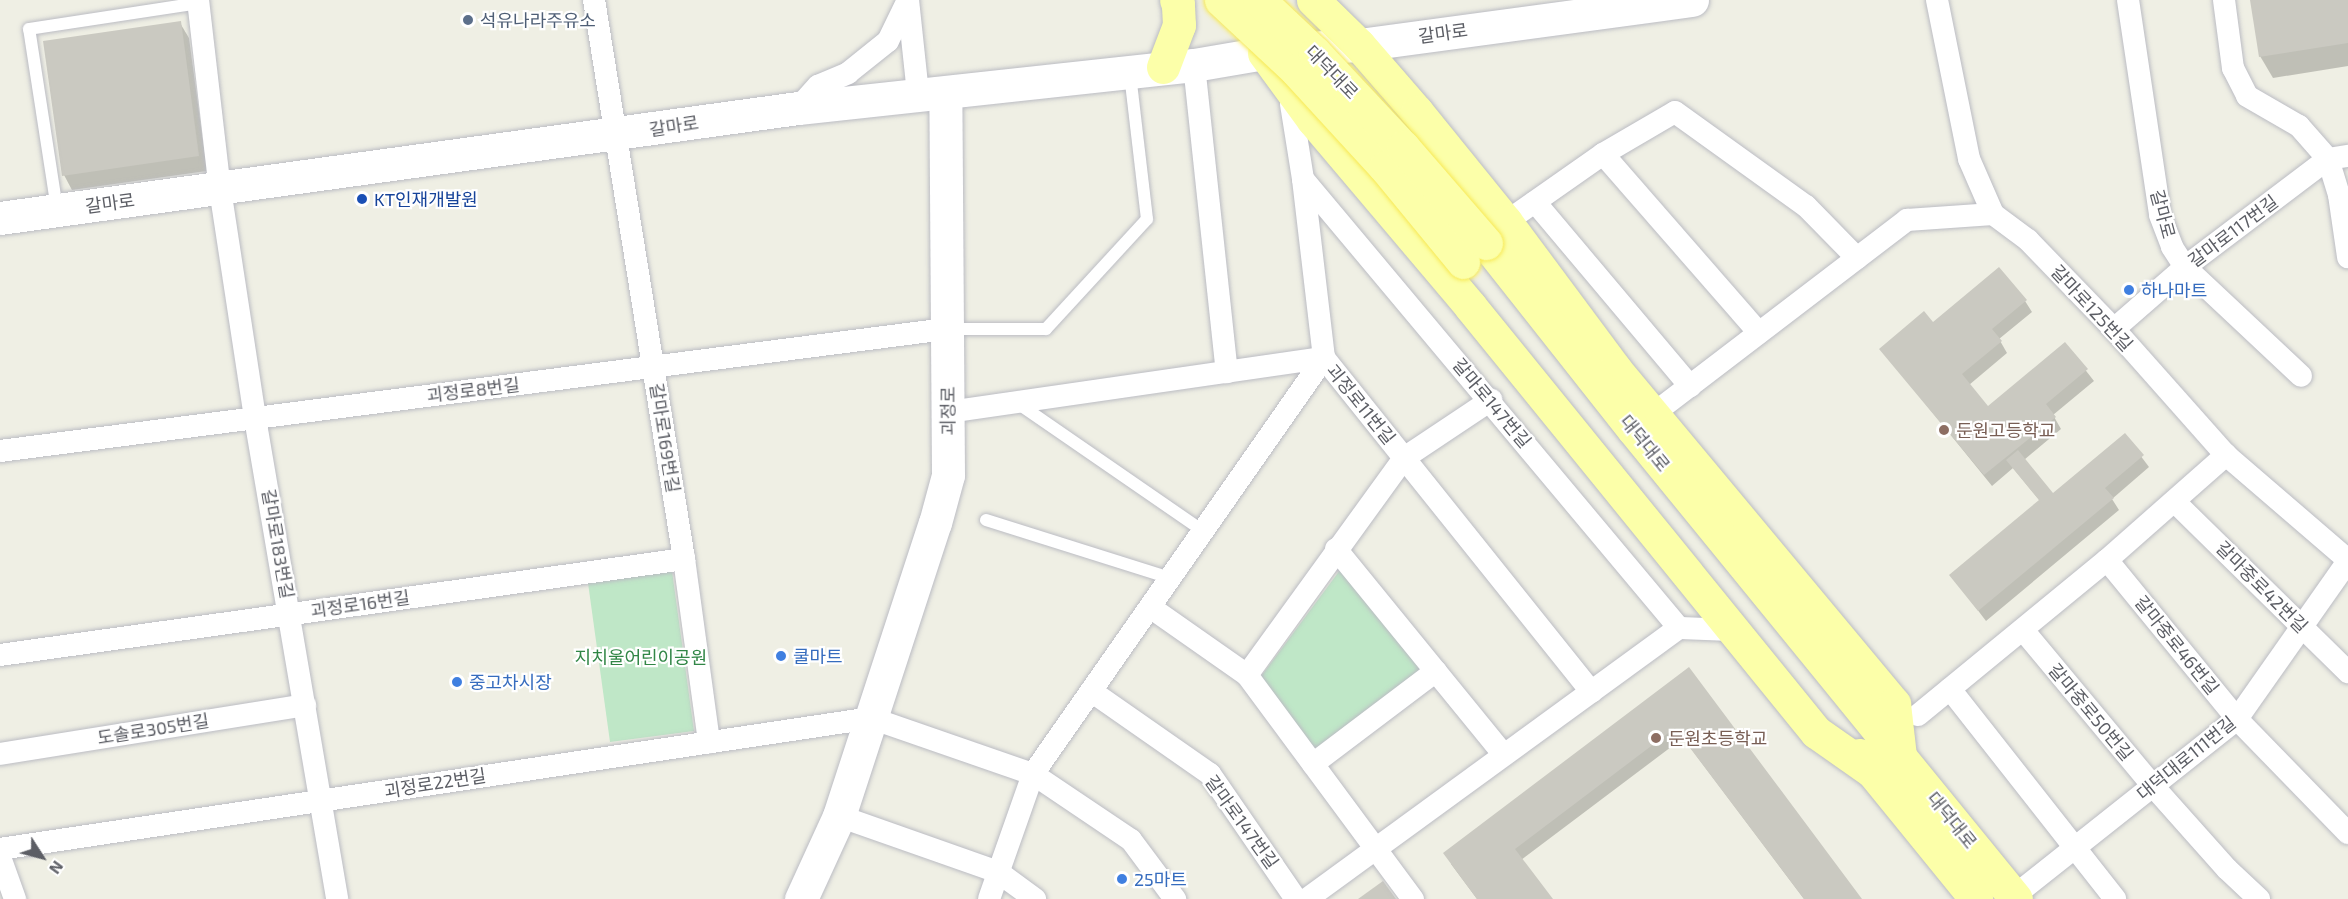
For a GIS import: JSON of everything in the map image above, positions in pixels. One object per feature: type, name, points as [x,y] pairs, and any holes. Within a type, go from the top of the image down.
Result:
[{"type":"main road","points":[[1176,0],[1179,25],[1179,66]]},
{"type":"main road","name":"대덕대로","points":[[1221,0],[1296,70],[1384,167],[1485,242],[1886,764],[2015,898]]},
{"type":"main road","name":"대덕대로","points":[[1258,0],[1315,53],[1395,138],[1485,242],[1738,557],[1886,764],[1974,898]]},
{"type":"main road","points":[[1264,53],[1313,120],[1470,306],[1816,732],[1886,764],[1894,704],[1615,369],[1485,242],[1359,45],[1313,0]]},
{"type":"main road","name":"갈마로","points":[[0,218],[798,108],[1179,66],[1264,53],[1359,45],[1595,7],[1692,0]]},
{"type":"main road","name":"괴정로","points":[[801,899],[839,816],[948,475],[946,329],[931,93]]},
{"type":"main road","points":[[1738,557],[1808,598]]},
{"type":"street","name":"갈마로169번길","points":[[594,0],[684,559],[709,742]]},
{"type":"street","points":[[908,0],[931,93]]},
{"type":"street","points":[[798,108],[818,86],[848,73],[888,41],[908,0]]},
{"type":"street","name":"갈마로125번길","points":[[1937,0],[1969,159],[1993,214],[2028,240],[2114,329],[2226,455],[2348,561]]},
{"type":"street","name":"갈마로","points":[[2128,0],[2160,214],[2172,247],[2185,267],[2301,376]]},
{"type":"street","points":[[2224,0],[2233,68],[2247,96],[2299,126],[2338,158],[2339,195],[2347,253]]},
{"type":"street","points":[[198,2],[220,189]]},
{"type":"street","points":[[1179,66],[1227,372]]},
{"type":"street","points":[[989,899],[1033,774],[1324,358],[1303,179],[1291,104]]},
{"type":"street","points":[[1485,242],[1535,202],[1603,154],[1675,112],[1806,206],[1857,258]]},
{"type":"street","points":[[1603,154],[1759,333]]},
{"type":"street","name":"갈마로117번길","points":[[2114,329],[2185,267],[2338,158]]},
{"type":"street","name":"갈마로147번길","points":[[1303,179],[1491,400],[1679,628]]},
{"type":"street","name":"갈마로183번길","points":[[220,189],[255,418],[337,899]]},
{"type":"street","points":[[1535,202],[1690,386]]},
{"type":"street","name":"대덕대로","points":[[1653,414],[1907,220],[1993,214]]},
{"type":"street","name":"괴정로8번길","points":[[0,451],[946,329]]},
{"type":"street","name":"괴정로11번길","points":[[948,412],[1324,358],[1592,692]]},
{"type":"street","points":[[1247,675],[1404,458],[1491,400]]},
{"type":"street","points":[[1918,715],[2107,560],[2226,455]]},
{"type":"street","name":"갈마중로42번길","points":[[2175,502],[2348,672]]},
{"type":"street","points":[[1336,549],[1503,754]]},
{"type":"street","name":"괴정로16번길","points":[[0,655],[684,559]]},
{"type":"street","name":"갈마중로46번길","points":[[2107,560],[2237,719],[2348,832]]},
{"type":"street","name":"대덕대로111번길","points":[[2015,898],[2075,846],[2237,719],[2348,561]]},
{"type":"street","points":[[1150,607],[1247,675],[1413,899]]},
{"type":"street","points":[[1307,899],[1679,628],[1732,630]]},
{"type":"street","name":"갈마중로50번길","points":[[2023,630],[2153,786],[2228,869],[2259,899]]},
{"type":"street","points":[[1313,764],[1436,671]]},
{"type":"street","points":[[1950,688],[2115,899]]},
{"type":"street","name":"갈마로147번길","points":[[1091,691],[1210,774],[1296,899]]},
{"type":"street","name":"도솔로305번길","points":[[0,754],[305,705]]},
{"type":"street","points":[[871,718],[1033,774],[1131,840],[1175,899]]},
{"type":"street","name":"괴정로22번길","points":[[0,849],[871,718]]},
{"type":"street","points":[[839,816],[998,872],[1035,899]]},
{"type":"street","points":[[0,857],[15,899]]},
{"type":"lane","points":[[57,210],[29,29],[198,2]]},
{"type":"lane","points":[[946,329],[1046,330],[1147,219],[1129,70]]},
{"type":"lane","points":[[1016,402],[1203,531]]},
{"type":"lane","points":[[986,520],[1170,578]]},
{"type":"green space","points":[[1343,566],[1423,668],[1316,752],[1259,679]]},
{"type":"green space","name":"지치울어린이공원","points":[[672,571],[694,731],[610,742],[588,583]]},
{"type":"building","points":[[2250,0],[2348,0],[2348,43],[2259,57]]},
{"type":"building","points":[[181,21],[199,156],[62,176],[43,41]]},
{"type":"building","points":[[1999,267],[2027,300],[1992,329],[2002,341],[1962,374],[1988,406],[2065,342],[2088,369],[2046,404],[2056,417],[1984,475],[1879,349],[1924,311],[1933,322]]},
{"type":"building","points":[[2125,433],[2144,455],[2105,488],[2114,498],[1978,611],[1949,575],[2039,500],[2006,460],[2018,450],[2053,493]]},
{"type":"building","points":[[1689,667],[1862,899],[1804,899],[1675,728],[1515,849],[1553,899],[1477,899],[1443,853]]},
{"type":"building","points":[[1383,881],[1396,899],[1358,899]]},
{"type":"place","name":"석유나라주유소","points":[[468,20]]},
{"type":"place","name":"KT인재개발원","points":[[362,199]]},
{"type":"place","name":"하나마트","points":[[2129,290]]},
{"type":"place","name":"둔원고등학교","points":[[1944,430]]},
{"type":"place","name":"쿨마트","points":[[781,656]]},
{"type":"place","name":"중고차시장","points":[[457,682]]},
{"type":"place","name":"둔원초등학교","points":[[1656,738]]},
{"type":"place","name":"25마트","points":[[1122,879]]}]
